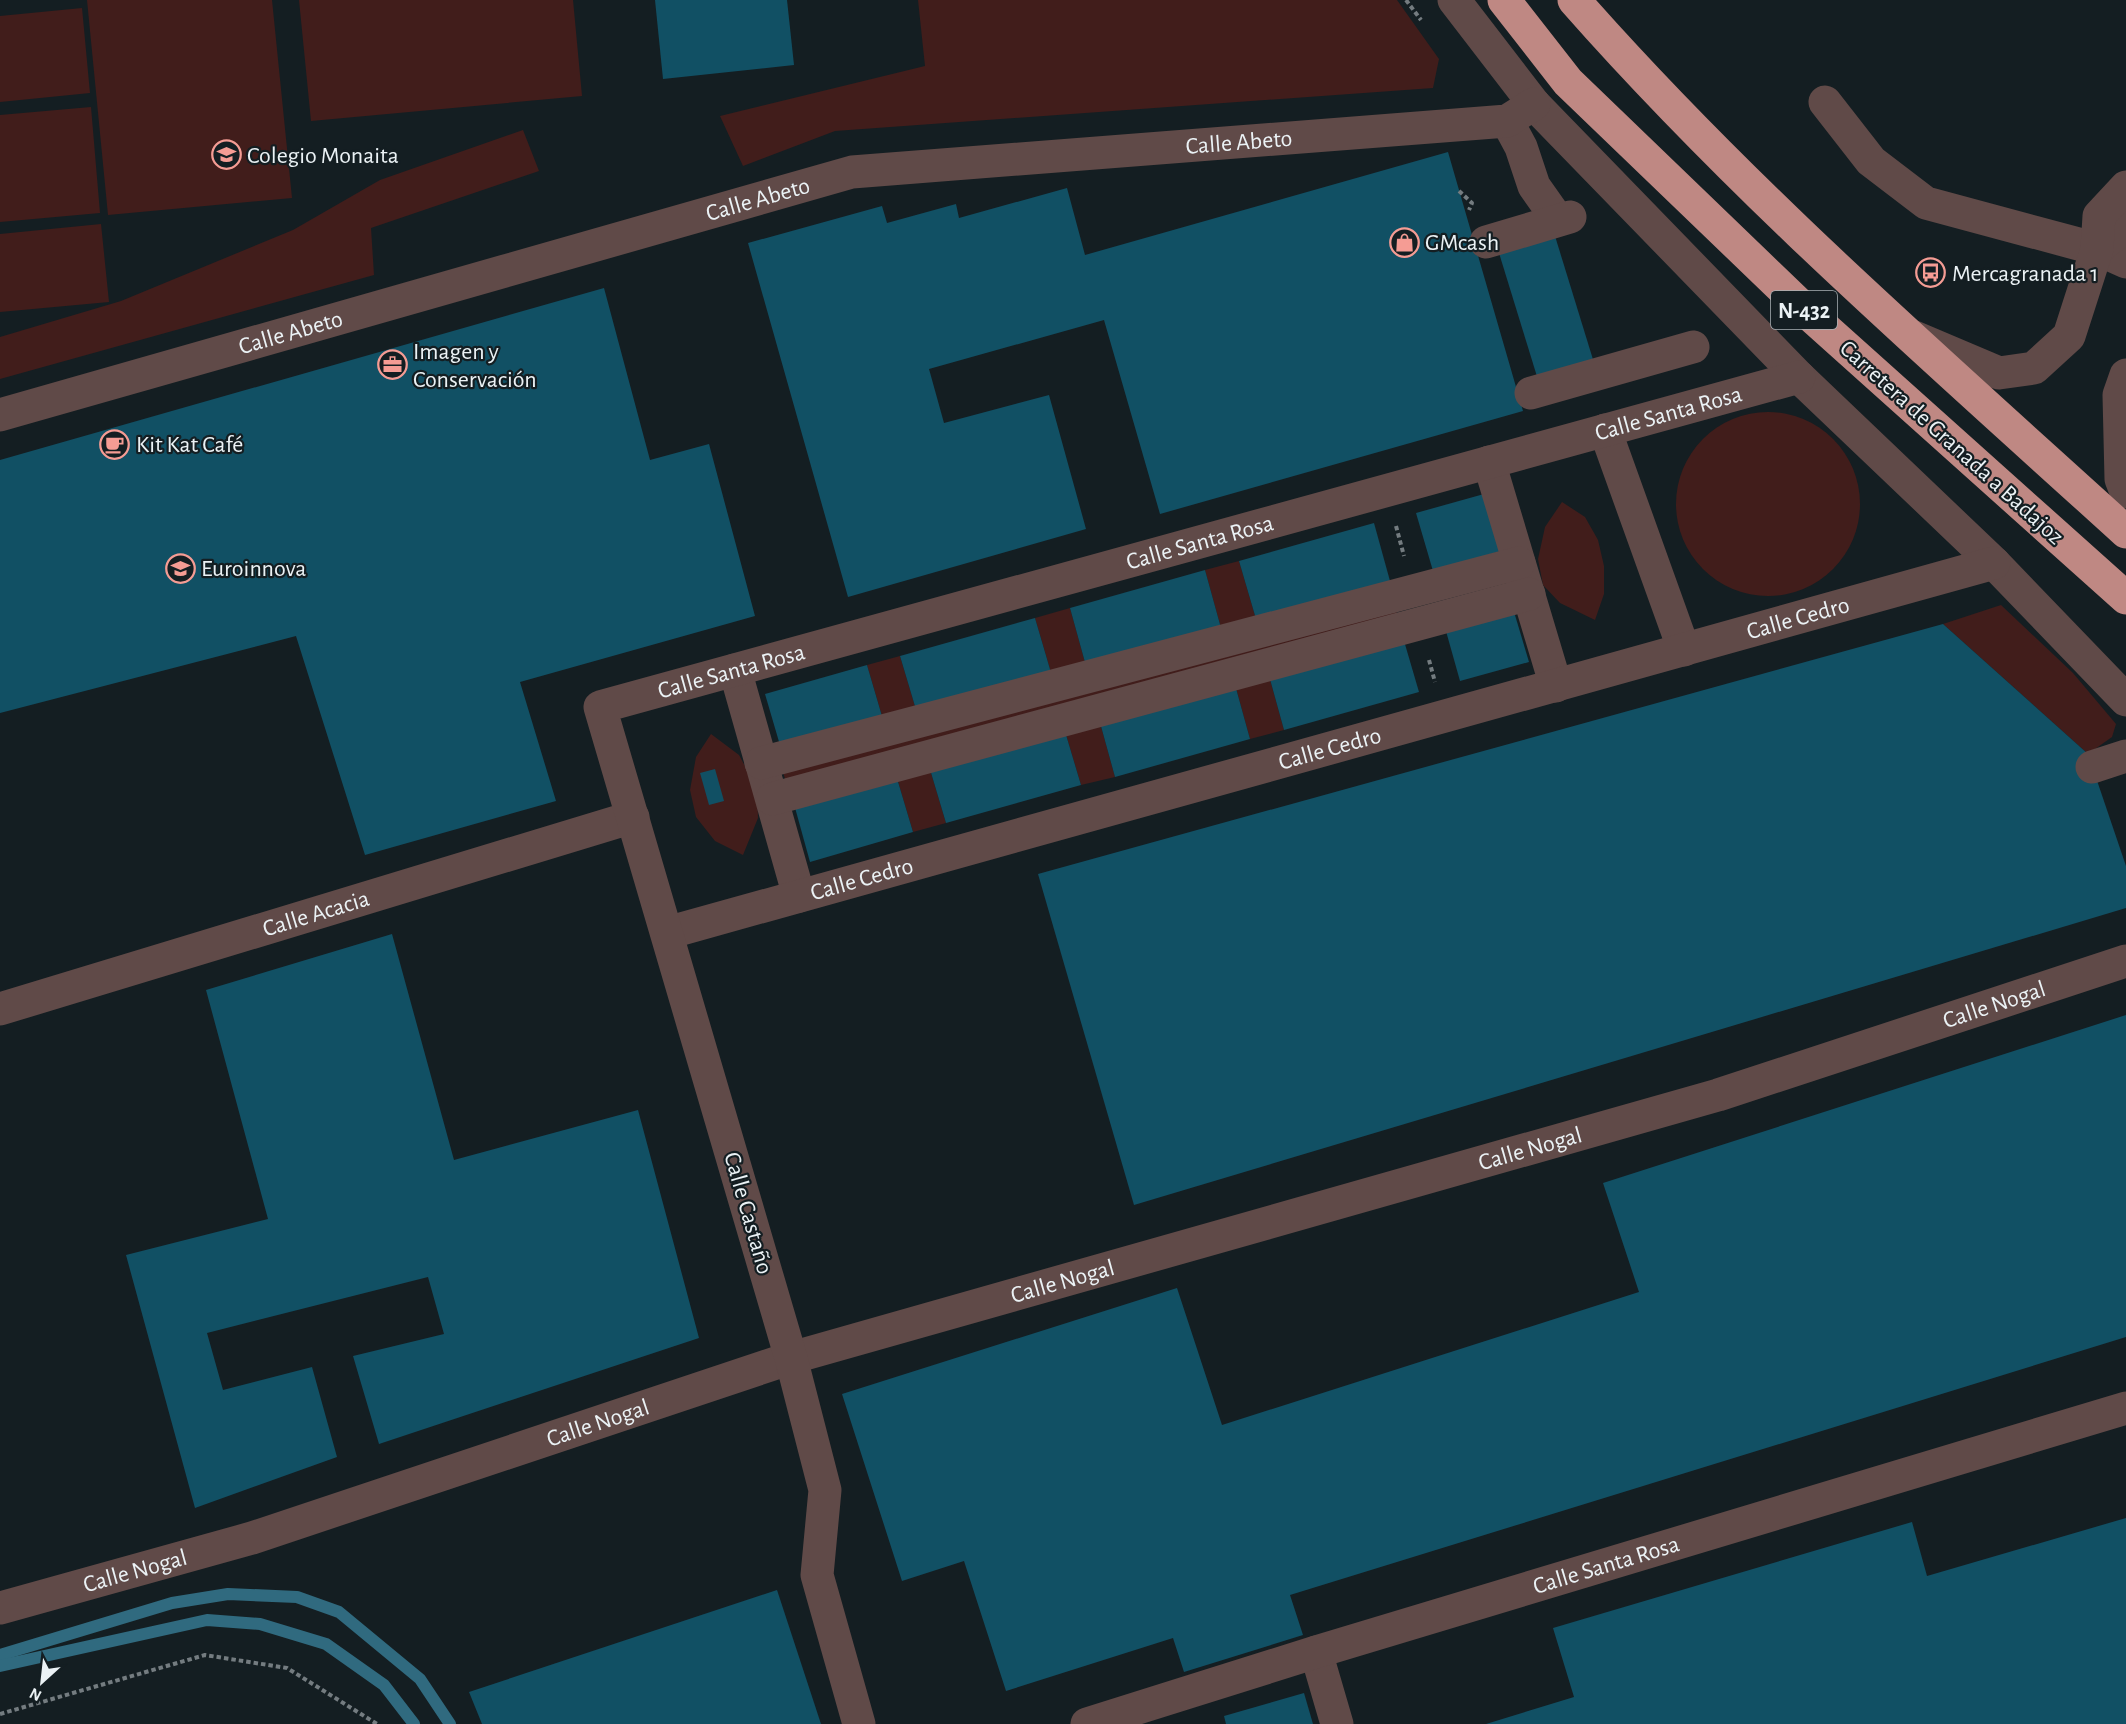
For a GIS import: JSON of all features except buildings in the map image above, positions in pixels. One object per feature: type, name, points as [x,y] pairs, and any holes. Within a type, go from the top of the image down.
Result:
[{"type":"highway","name":"Carretera de Granada a Badajoz","points":[[1504,0],[1568,82],[1800,305],[2126,598]]},
{"type":"highway","name":"Carretera de Granada a Badajoz","points":[[1574,0],[1620,52],[1810,244],[2126,532]]},
{"type":"street","points":[[1454,0],[1521,112],[1994,564],[2126,700]]},
{"type":"street","points":[[1826,102],[1871,161],[1926,203],[2112,256]]},
{"type":"street","points":[[1486,242],[1564,219],[1534,186],[1521,147],[1521,112]]},
{"type":"street","name":"Calle Abeto","points":[[0,415],[852,172],[1521,112]]},
{"type":"street","points":[[2112,256],[2099,216],[2126,187]]},
{"type":"street","points":[[1912,336],[1999,373],[2034,368],[2069,336],[2126,226]]},
{"type":"street","points":[[1531,393],[1693,347]]},
{"type":"street","points":[[2126,375],[2119,394],[2121,479],[2126,492]]},
{"type":"street","name":"Calle Santa Rosa","points":[[600,708],[1799,377]]},
{"type":"street","points":[[1605,430],[1684,650]]},
{"type":"street","points":[[1489,462],[1556,686]]},
{"type":"street","points":[[761,763],[1519,563]]},
{"type":"street","name":"Calle Cedro","points":[[667,933],[1994,564]]},
{"type":"street","points":[[772,799],[1529,594]]},
{"type":"street","points":[[735,670],[799,896]]},
{"type":"street","name":"Calle Castaño","points":[[600,708],[791,1358],[825,1490],[817,1575],[859,1724]]},
{"type":"street","points":[[2092,767],[2126,756]]},
{"type":"street","name":"Calle Acacia","points":[[0,1009],[633,817]]},
{"type":"street","name":"Calle Nogal","points":[[0,1608],[252,1538],[791,1358],[1718,1095],[2126,961]]},
{"type":"street","name":"Calle Santa Rosa","points":[[1087,1724],[1316,1652],[2126,1408]]},
{"type":"street","points":[[1316,1652],[1337,1724]]},
{"type":"path","points":[[1459,191],[1472,203]]},
{"type":"path","points":[[0,1714],[205,1655],[287,1668],[377,1724]]},
{"type":"shaded area","points":[[87,0],[272,0],[292,198],[108,215]]},
{"type":"shaded area","points":[[299,0],[573,0],[582,96],[311,121]]},
{"type":"shaded area","points":[[918,0],[1397,0],[1439,59],[1433,88],[835,131],[743,166],[720,116],[925,66]]},
{"type":"shaded area","points":[[82,8],[90,93],[0,102],[0,16]]},
{"type":"shaded area","points":[[91,107],[100,213],[0,222],[0,115]]},
{"type":"shaded area","points":[[523,130],[539,171],[371,228],[374,275],[0,379],[0,337],[121,301],[293,230],[380,180]]},
{"type":"shaded area","points":[[101,224],[109,302],[0,312],[0,234]]},
{"type":"shaded area","points":[[1768,412],[1803,419],[1819,427],[1833,439],[1845,453],[1853,469],[1860,504],[1853,539],[1845,555],[1833,569],[1819,581],[1803,589],[1768,596],[1733,589],[1717,581],[1703,569],[1691,555],[1683,539],[1676,504],[1683,469],[1691,453],[1703,439],[1717,427],[1733,419]]},
{"type":"shaded area","points":[[1562,502],[1585,517],[1598,540],[1604,566],[1604,594],[1595,620],[1560,603],[1543,585],[1538,559],[1545,527]]},
{"type":"shaded area","points":[[1239,561],[1256,619],[1221,628],[1205,570]]},
{"type":"shaded area","points":[[1395,605],[1397,614],[786,782],[783,772]]},
{"type":"shaded area","points":[[2001,605],[2073,673],[2116,724],[2112,737],[2088,754],[1943,624]]},
{"type":"shaded area","points":[[1070,608],[1086,666],[1052,676],[1035,618]]},
{"type":"shaded area","points":[[900,656],[917,713],[884,723],[867,665]]},
{"type":"shaded area","points":[[1268,672],[1284,730],[1250,739],[1234,681]]},
{"type":"shaded area","points":[[1099,719],[1115,777],[1081,785],[1064,728]]},
{"type":"shaded area","points":[[711,734],[739,755],[757,788],[758,818],[743,855],[715,841],[696,817],[690,790],[696,757]]},
{"type":"shaded area","points":[[929,766],[946,823],[913,832],[896,775]]},
{"type":"waterway","points":[[0,1655],[172,1603],[228,1594],[297,1597],[339,1612],[420,1679],[450,1724]]},
{"type":"waterway","points":[[0,1666],[207,1620],[260,1624],[326,1644],[384,1685],[414,1724]]},
{"type":"place","name":"Colegio Monaita","points":[[226,155]]},
{"type":"place","name":"GMcash","points":[[1404,242]]},
{"type":"place","name":"Mercagranada 1","points":[[1931,273]]},
{"type":"place","name":"Imagen y Conservación","points":[[392,365]]},
{"type":"place","name":"Kit Kat Café","points":[[115,444]]},
{"type":"place","name":"Euroinnova","points":[[180,568]]}]
